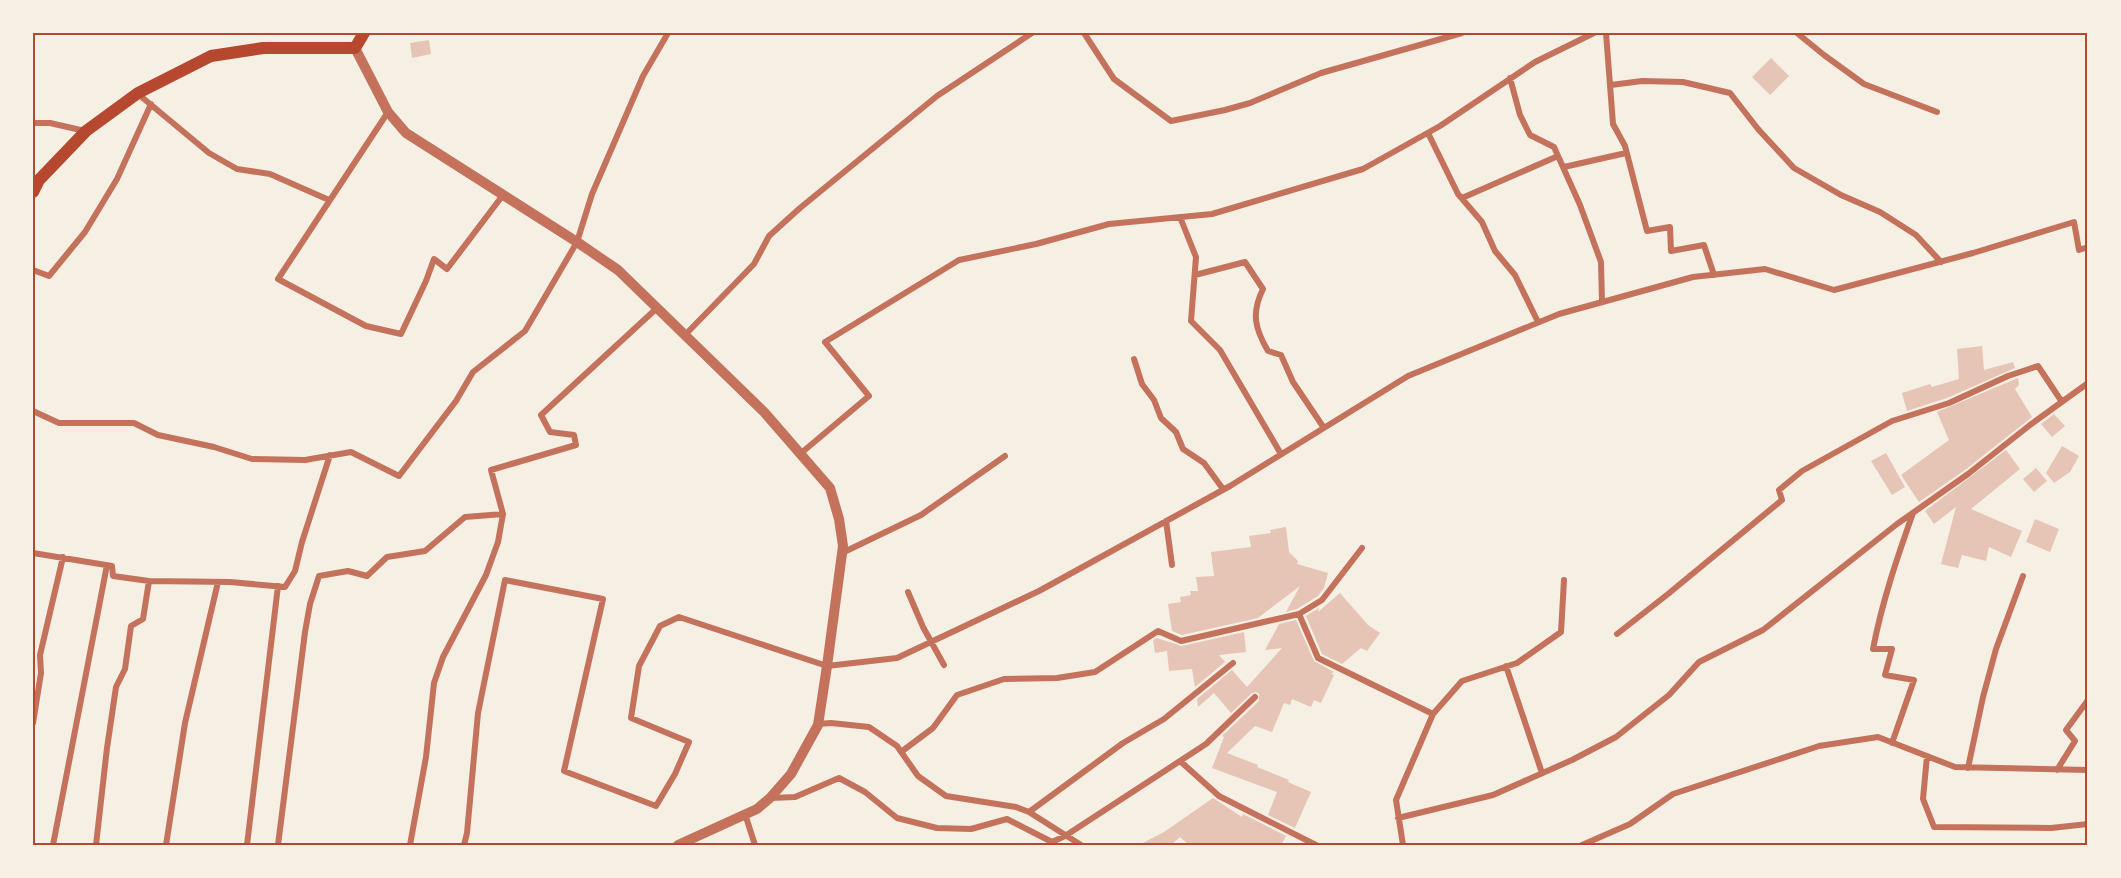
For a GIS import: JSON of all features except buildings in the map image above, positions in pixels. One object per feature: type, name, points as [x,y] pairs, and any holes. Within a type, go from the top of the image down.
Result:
[{"type":"main road","points":[[33,192],[39,180],[86,131],[138,93],[211,56],[263,48],[355,48],[364,33]]},
{"type":"street","points":[[33,411],[59,423],[134,423],[158,435],[214,447],[252,459],[305,460],[351,452],[399,476],[456,401],[473,372],[525,331],[577,242],[592,194],[643,76],[668,33]]},
{"type":"street","points":[[684,335],[754,264],[769,236],[800,208],[937,96],[1032,33]]},
{"type":"street","points":[[1084,33],[1114,79],[1171,121],[1250,103],[1321,73],[1462,33]]},
{"type":"street","points":[[800,454],[869,396],[825,342],[959,260],[1036,244],[1109,224],[1212,214],[1363,170],[1428,133],[1535,62],[1594,33]]},
{"type":"street","points":[[1606,33],[1613,124],[1626,153],[1647,231],[1670,227],[1671,251],[1704,245],[1714,275]]},
{"type":"street","points":[[1797,33],[1863,84],[1937,112]]},
{"type":"street","points":[[355,48],[388,112],[406,133],[618,270],[765,413],[830,488],[839,519],[842,552],[818,724],[791,774],[770,798],[757,809],[678,845]]},
{"type":"street","points":[[1510,78],[1520,115],[1530,135],[1554,147],[1564,167],[1601,262],[1602,302]]},
{"type":"street","points":[[1611,85],[1642,81],[1683,82],[1730,93],[1758,129],[1794,168],[1841,195],[1880,212],[1916,235],[1941,262]]},
{"type":"street","points":[[138,93],[209,153],[237,169],[270,174],[329,200]]},
{"type":"street","points":[[33,270],[49,276],[85,232],[117,179],[151,104]]},
{"type":"street","points":[[388,112],[278,279],[366,326],[401,334],[434,259],[447,269],[503,195]]},
{"type":"street","points":[[33,123],[50,123],[86,131]]},
{"type":"street","points":[[1428,133],[1462,198],[1482,222],[1495,251],[1515,275],[1538,322]]},
{"type":"street","points":[[1564,167],[1626,153]]},
{"type":"street","points":[[1462,198],[1558,156]]},
{"type":"street","points":[[1180,217],[1196,257],[1191,321],[1220,350],[1281,454]]},
{"type":"street","points":[[464,845],[478,712],[505,580],[603,599],[564,771],[656,806],[675,774],[689,742],[631,718],[639,666],[660,626],[679,616],[827,666],[897,658],[1040,591],[1222,489],[1408,376],[1558,314],[1693,277],[1766,269],[1833,290],[1941,262],[2074,222],[2079,250],[2088,247]]},
{"type":"street","points":[[1195,275],[1245,262],[1263,289],[1256,302],[1257,332],[1268,351],[1281,355],[1293,382],[1324,428]]},
{"type":"street","points":[[410,845],[426,757],[434,683],[458,624],[486,575],[498,542],[503,514],[491,471],[576,445],[574,435],[550,432],[541,415],[657,308]]},
{"type":"street","points":[[1134,359],[1142,384],[1154,400],[1161,418],[1176,432],[1183,449],[1204,463],[1222,489]]},
{"type":"street","points":[[1617,634],[1782,500],[1779,490],[1802,471],[1892,421],[1949,403],[2008,376],[2038,366],[2062,402]]},
{"type":"street","points":[[1398,818],[1493,795],[1616,737],[1669,694],[1699,662],[1763,630],[1913,513],[2088,383]]},
{"type":"street","points":[[33,554],[112,566],[113,576],[149,581],[218,582],[285,587],[295,571],[330,455]]},
{"type":"street","points":[[842,552],[921,515],[1005,456]]},
{"type":"street","points":[[1892,743],[1914,680],[1885,675],[1892,649],[1873,649],[1895,562],[1913,513]]},
{"type":"street","points":[[278,845],[305,632],[310,604],[319,576],[348,571],[367,576],[387,557],[425,551],[465,516],[503,514]]},
{"type":"street","points":[[1166,521],[1172,565]]},
{"type":"street","points":[[901,752],[933,728],[957,695],[1004,679],[1057,678],[1095,672],[1158,631],[1181,641],[1299,614],[1322,600],[1362,548]]},
{"type":"street","points":[[33,723],[41,673],[40,655],[63,557]]},
{"type":"street","points":[[52,845],[107,565]]},
{"type":"street","points":[[1968,768],[1996,649],[2023,576]]},
{"type":"street","points":[[1402,845],[1396,800],[1433,714],[1462,681],[1517,663],[1561,632],[1564,580]]},
{"type":"street","points":[[96,845],[107,748],[117,687],[125,669],[131,626],[143,619],[149,581]]},
{"type":"street","points":[[166,845],[185,723],[218,582]]},
{"type":"street","points":[[247,845],[278,586]]},
{"type":"street","points":[[908,592],[944,665]]},
{"type":"street","points":[[1299,614],[1318,658],[1433,714]]},
{"type":"street","points":[[1029,812],[1123,743],[1164,719],[1233,663]]},
{"type":"street","points":[[1506,666],[1542,773]]},
{"type":"street","points":[[770,798],[795,797],[839,778],[865,792],[897,818],[937,828],[971,829],[1007,819],[1052,843],[1206,744],[1255,697]]},
{"type":"street","points":[[2057,770],[2075,741],[2066,730],[2088,700]]},
{"type":"street","points":[[818,724],[869,727],[897,746],[918,776],[946,796],[1016,807],[1029,812],[1081,845]]},
{"type":"street","points":[[1582,845],[1630,824],[1673,794],[1819,746],[1878,738],[1955,767],[2088,770]]},
{"type":"street","points":[[1927,756],[1923,799],[1934,827],[2051,828],[2088,824]]},
{"type":"street","points":[[1180,760],[1219,796],[1316,845]]},
{"type":"street","points":[[746,814],[755,845]]}]
